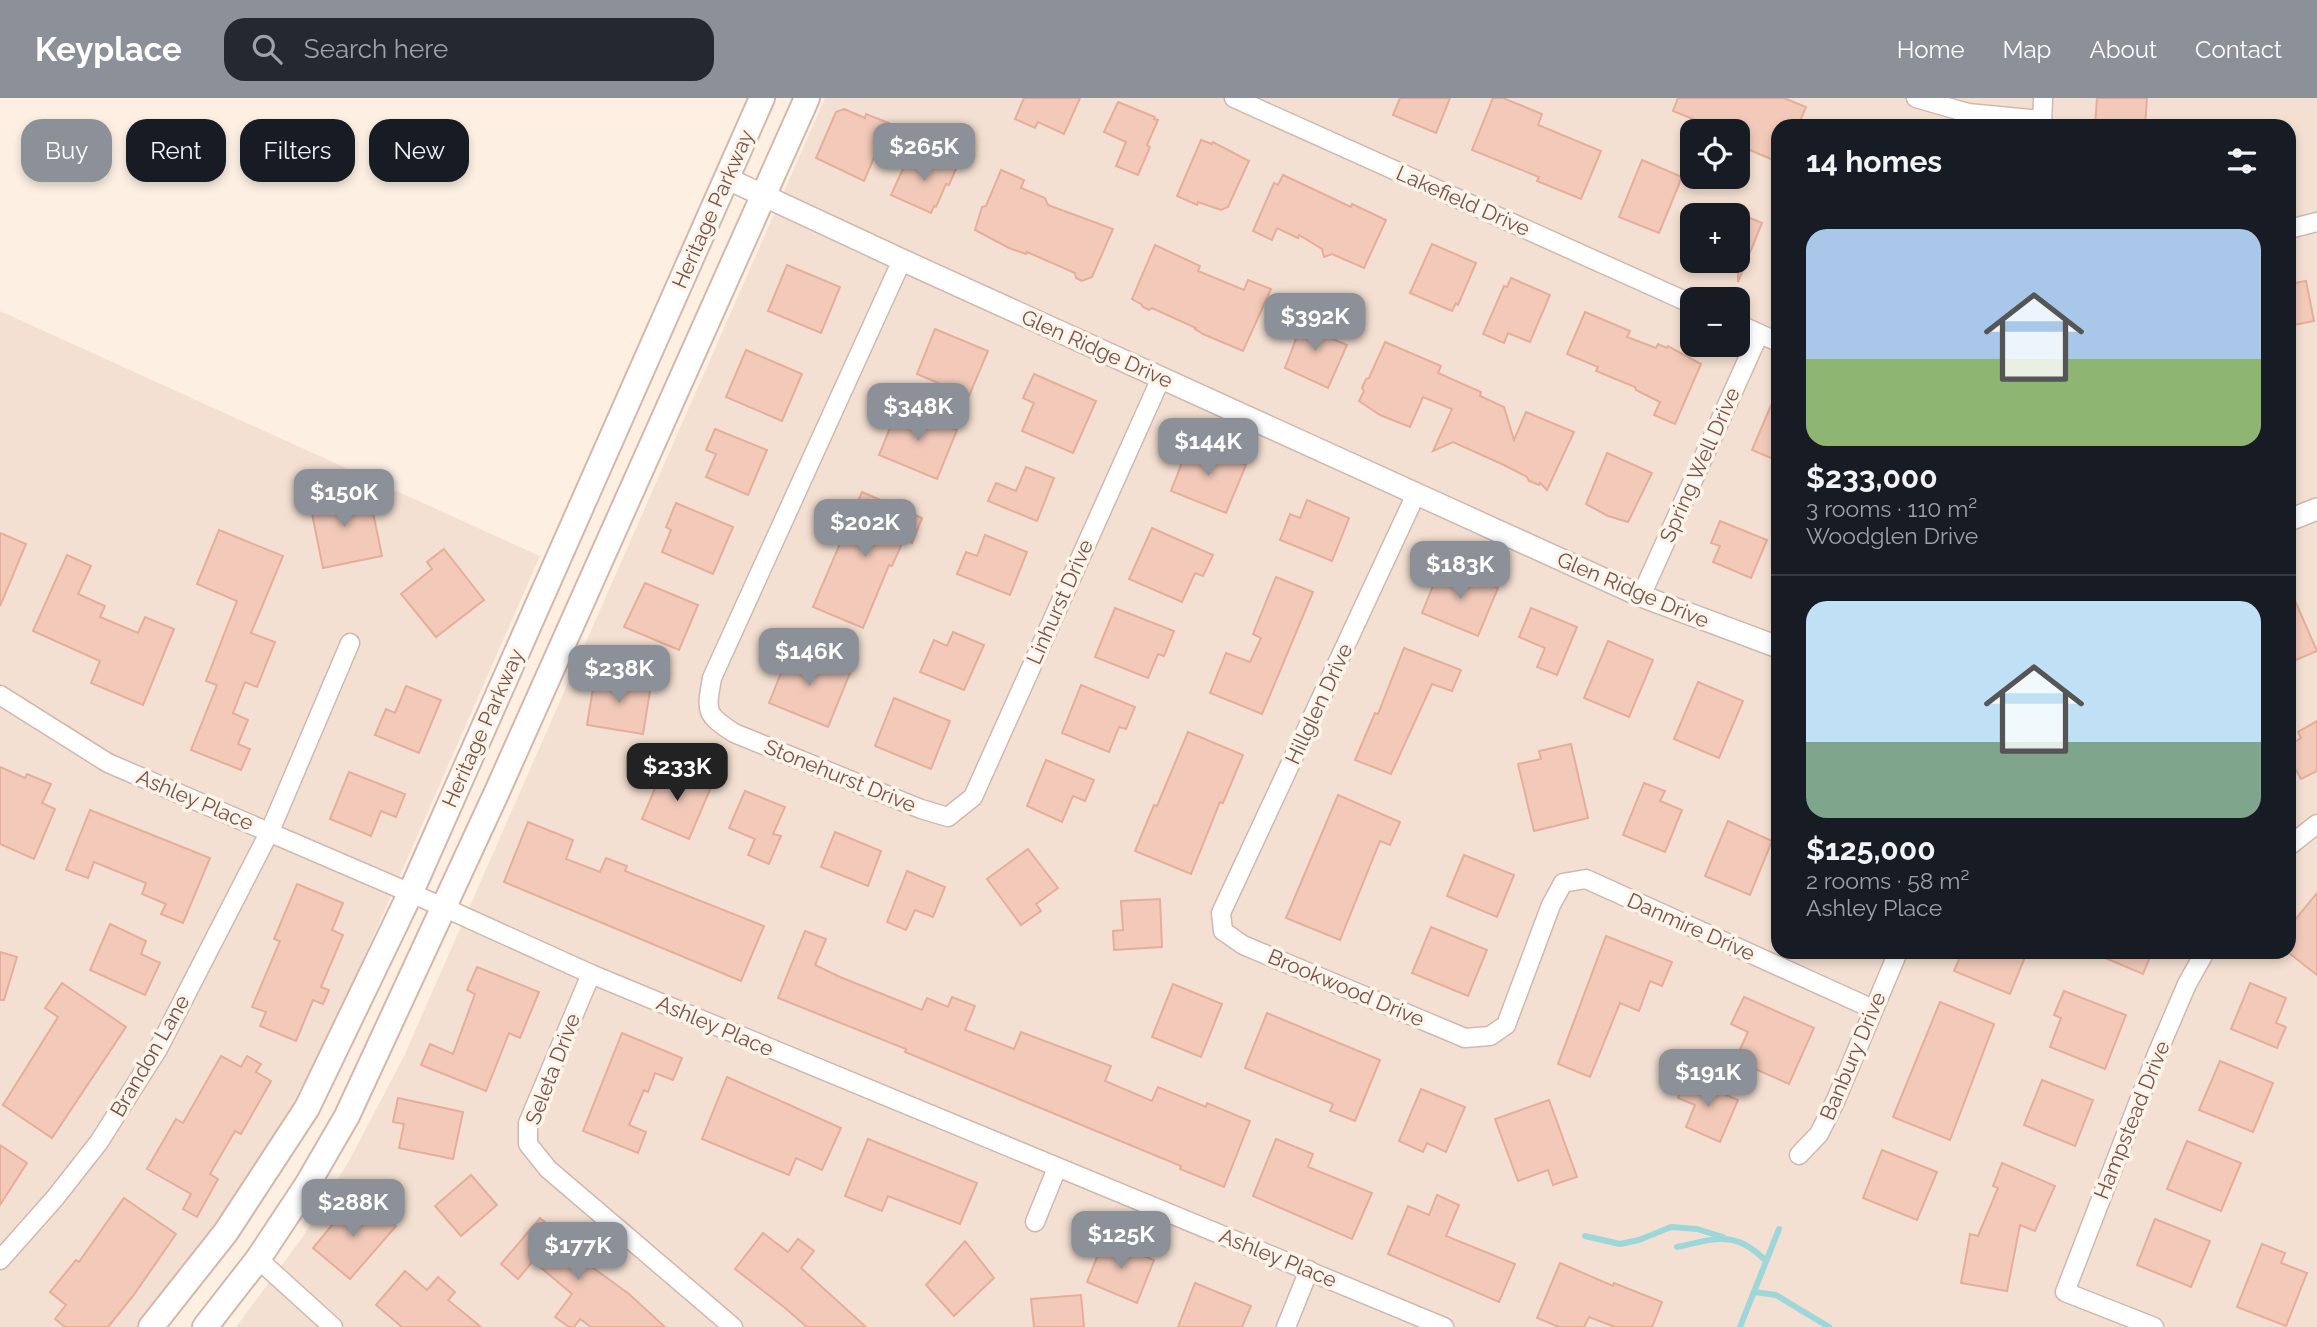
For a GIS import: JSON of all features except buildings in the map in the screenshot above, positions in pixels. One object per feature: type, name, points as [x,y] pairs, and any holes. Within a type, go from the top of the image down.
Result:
[{"type":"main road","name":"Heritage Parkway","points":[[151,1327],[226,1232],[307,1108],[410,894],[762,98]]},
{"type":"main road","name":"Heritage Parkway","points":[[205,1327],[258,1259],[307,1185],[347,1116],[502,782],[807,98]]},
{"type":"street","name":"Lakefield Drive","points":[[1234,98],[1680,299]]},
{"type":"street","points":[[1916,98],[1968,113],[2012,119]]},
{"type":"street","points":[[2042,119],[2043,98]]},
{"type":"street","name":"Glen Ridge Drive","points":[[726,178],[1641,596],[1771,644]]},
{"type":"street","points":[[2296,227],[2317,222]]},
{"type":"street","name":"Stonehurst Drive","points":[[901,260],[712,678],[708,702],[713,719],[734,733],[921,809],[948,817]]},
{"type":"street","points":[[1750,330],[1771,339]]},
{"type":"street","name":"Spring Well Drive","points":[[1641,596],[1759,334]]},
{"type":"street","name":"Linhurst Drive","points":[[948,817],[973,797],[1161,378]]},
{"type":"street","name":"Hillglen Drive","points":[[1222,913],[1416,494]]},
{"type":"street","points":[[2296,517],[2317,509]]},
{"type":"street","name":"Brandon Lane","points":[[1,1258],[55,1198],[99,1142],[158,1049],[270,831],[350,643]]},
{"type":"street","name":"Ashley Place","points":[[0,695],[108,763],[443,906],[591,974],[1444,1327]]},
{"type":"street","points":[[2296,840],[2317,824]]},
{"type":"street","name":"Danmire Drive","points":[[1490,1036],[1506,1025],[1551,905],[1563,883],[1586,879],[1873,1009]]},
{"type":"street","name":"Brookwood Drive","points":[[1222,913],[1223,931],[1243,946],[1465,1038],[1490,1036]]},
{"type":"street","name":"Banbury Drive","points":[[1798,1155],[1819,1134],[1835,1102],[1895,959]]},
{"type":"street","name":"Hampstead Drive","points":[[2154,1327],[2065,1292],[2157,1054],[2187,984],[2201,959]]},
{"type":"street","name":"Seleta Drive","points":[[591,974],[528,1123],[528,1144],[548,1169],[733,1327]]},
{"type":"street","points":[[1035,1222],[1057,1168]]},
{"type":"street","points":[[258,1259],[333,1327]]},
{"type":"street","points":[[1286,1327],[1309,1270]]},
{"type":"shaded area","points":[[825,98],[2317,98],[2317,1327],[236,1327],[302,1238],[350,1159],[404,1056]]},
{"type":"shaded area","points":[[0,311],[540,556],[305,1092],[199,1250],[137,1327],[0,1327]]},
{"type":"waterway","points":[[1585,1236],[1620,1244],[1639,1240],[1671,1227],[1697,1229],[1723,1237]]},
{"type":"waterway","points":[[1740,1327],[1779,1229]]},
{"type":"waterway","points":[[1677,1247],[1714,1239],[1734,1240],[1755,1251],[1766,1261]]},
{"type":"waterway","points":[[1754,1292],[1776,1295],[1829,1327]]}]
